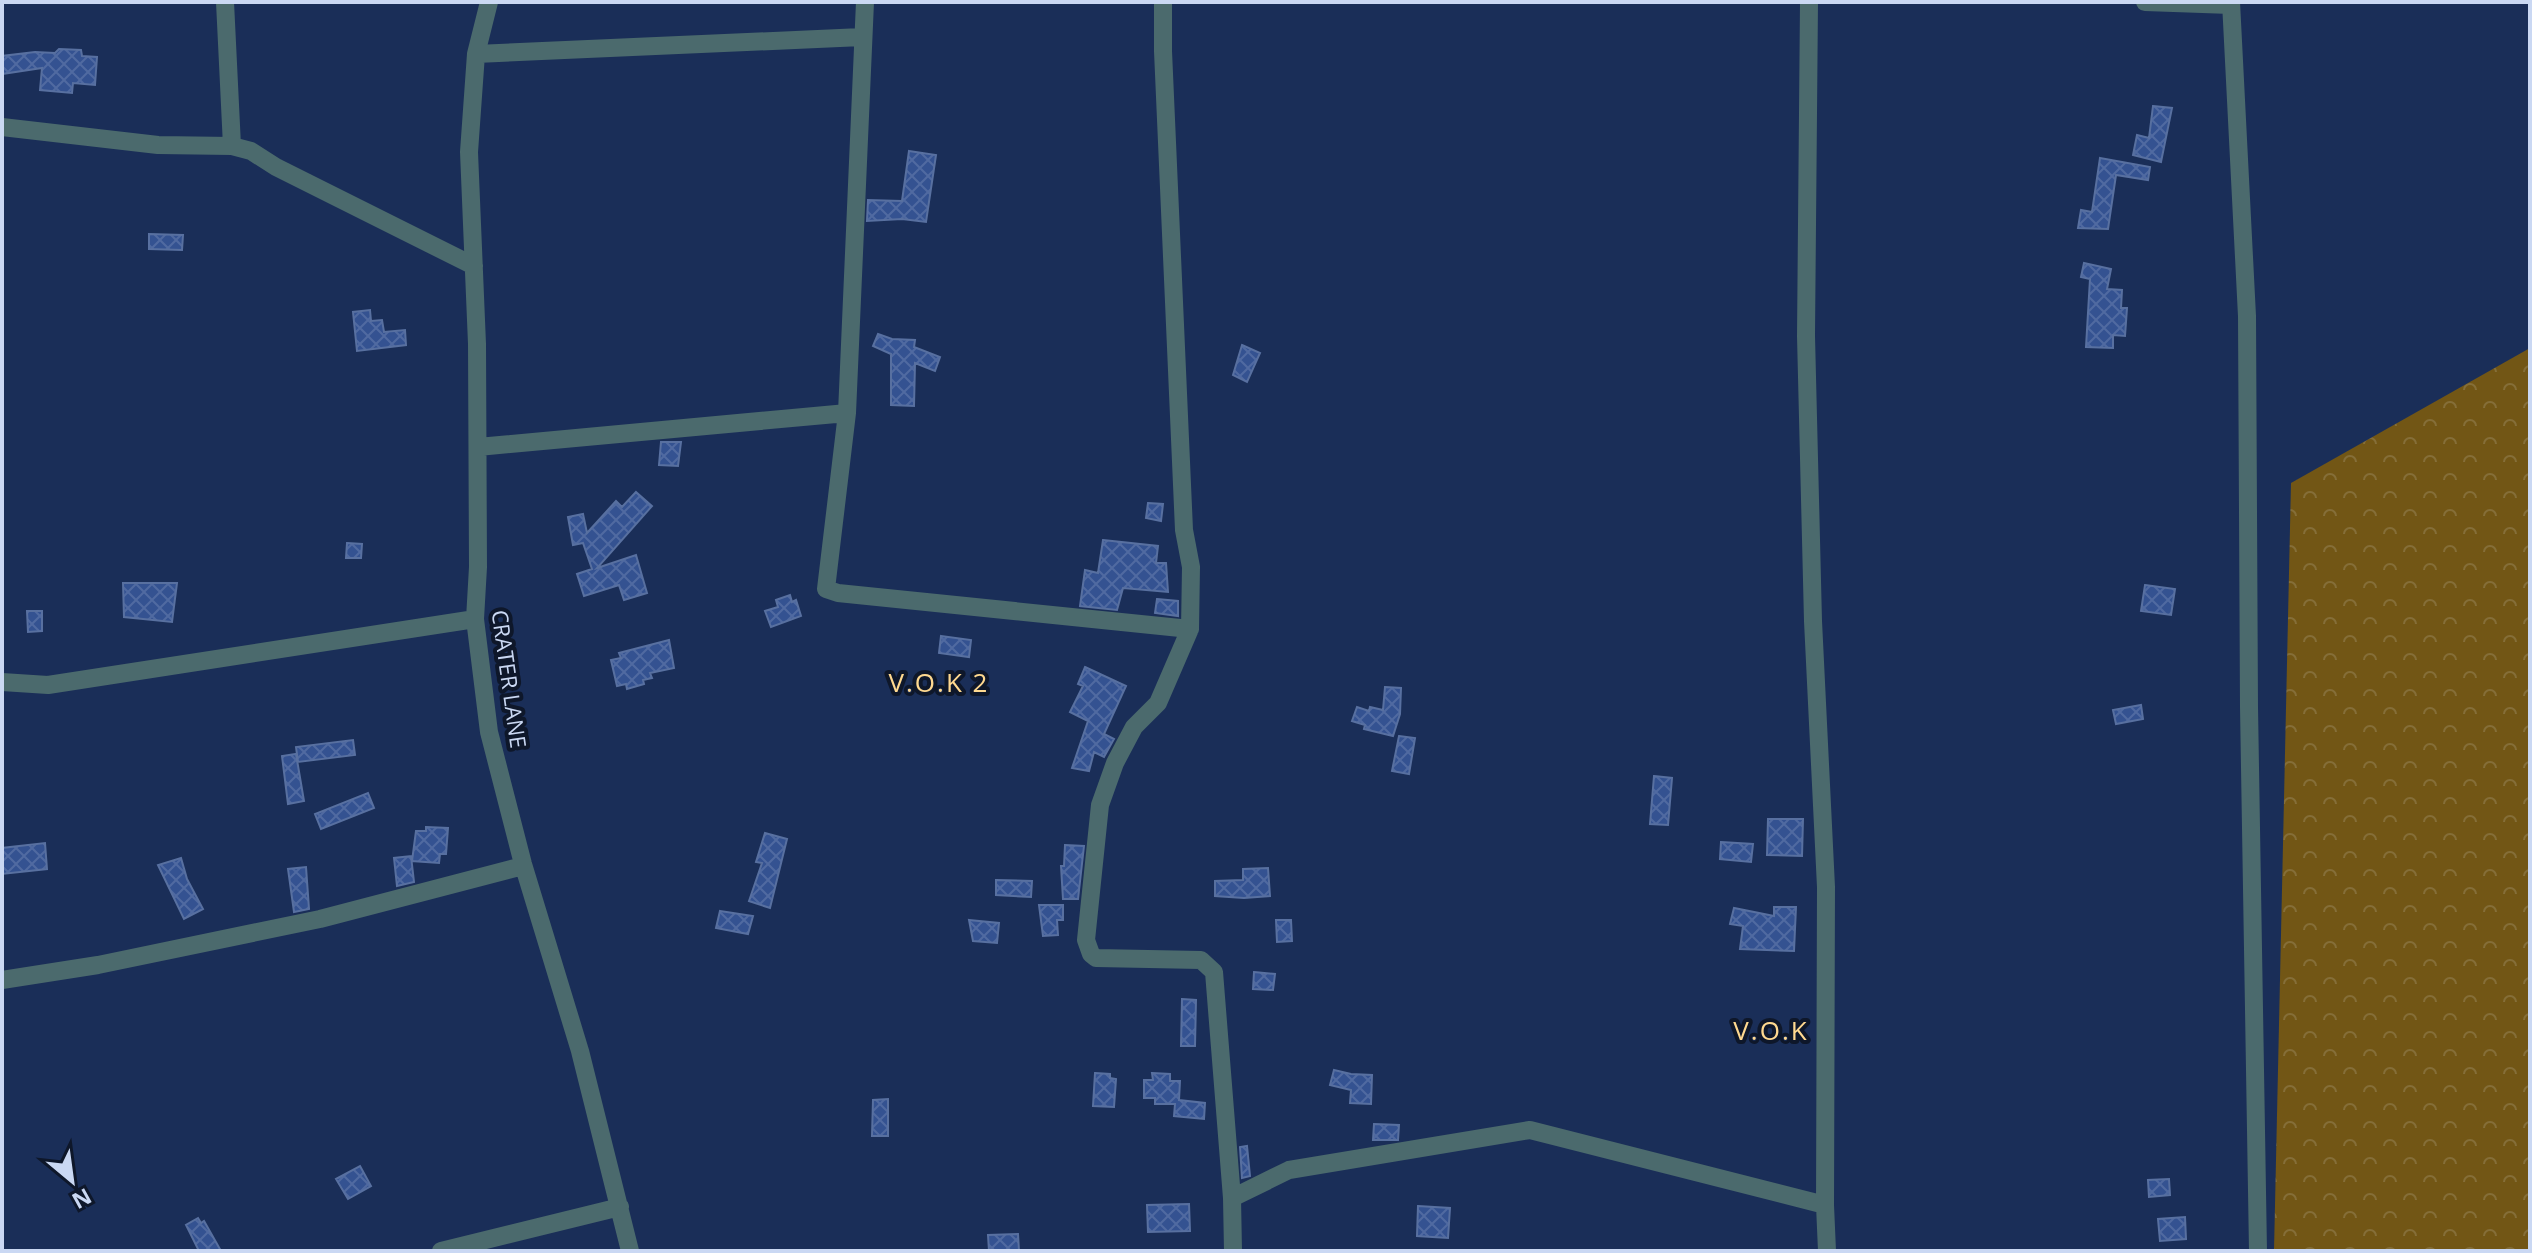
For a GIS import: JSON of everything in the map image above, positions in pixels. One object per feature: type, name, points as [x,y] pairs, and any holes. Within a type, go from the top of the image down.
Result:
[{"type":"street","points":[[225,2],[232,146]]},
{"type":"street","name":"CRATER LANE","points":[[489,2],[476,54],[469,152],[478,447],[475,619],[489,732],[523,866],[580,1051],[630,1251]]},
{"type":"street","points":[[865,2],[847,413],[826,589],[838,593],[1190,629]]},
{"type":"street","points":[[1163,2],[1184,530],[1191,567],[1190,629],[1158,703],[1134,727],[1115,763],[1100,805],[1086,940],[1091,954],[1096,958],[1201,960],[1214,972],[1232,1198],[1233,1251]]},
{"type":"street","points":[[1809,2],[1806,336],[1813,621],[1826,887],[1827,1251]]},
{"type":"street","points":[[2145,2],[2231,3],[2247,316],[2249,692],[2258,1251]]},
{"type":"street","points":[[476,54],[862,37]]},
{"type":"street","points":[[2,127],[158,145],[232,146],[251,151],[276,167],[474,266]]},
{"type":"street","points":[[478,447],[847,413]]},
{"type":"street","points":[[2,682],[48,685],[475,619]]},
{"type":"street","points":[[2,980],[98,965],[320,919],[523,866]]},
{"type":"street","points":[[1232,1198],[1289,1170],[1530,1130],[1825,1205]]},
{"type":"street","points":[[441,1251],[620,1207]]},
{"type":"green space","points":[[2530,348],[2530,1251],[2274,1251],[2291,483]]},
{"type":"building","points":[[59,49],[81,50],[82,56],[97,57],[95,85],[73,83],[72,93],[40,90],[42,68],[2,74],[2,56],[55,53]]},
{"type":"building","points":[[2153,106],[2172,108],[2161,162],[2133,155],[2137,135],[2149,138]]},
{"type":"building","points":[[909,151],[936,155],[926,222],[902,219],[867,221],[868,200],[902,201]]},
{"type":"building","points":[[2100,158],[2150,167],[2148,180],[2116,175],[2108,229],[2078,228],[2081,210],[2092,212]]},
{"type":"building","points":[[149,234],[183,235],[182,250],[149,249]]},
{"type":"building","points":[[2084,263],[2111,269],[2107,289],[2122,290],[2121,308],[2127,308],[2125,336],[2113,335],[2113,348],[2086,347],[2090,279],[2081,277]]},
{"type":"building","points":[[370,310],[371,321],[382,320],[384,332],[405,330],[406,345],[357,351],[353,312]]},
{"type":"building","points":[[878,334],[892,339],[915,340],[914,347],[940,357],[935,371],[915,363],[914,406],[891,405],[891,354],[873,346]]},
{"type":"building","points":[[1242,345],[1260,353],[1247,382],[1233,375]]},
{"type":"building","points":[[661,442],[681,442],[678,466],[659,465]]},
{"type":"building","points":[[636,492],[652,506],[597,568],[636,555],[647,593],[624,600],[619,585],[584,596],[577,574],[592,569],[583,543],[573,545],[568,517],[583,514],[587,533],[616,501],[622,507]]},
{"type":"building","points":[[1148,503],[1163,504],[1161,521],[1146,518]]},
{"type":"building","points":[[1103,540],[1158,546],[1156,563],[1166,563],[1168,592],[1123,588],[1117,610],[1080,606],[1085,570],[1098,573]]},
{"type":"building","points":[[347,543],[362,544],[361,558],[346,558]]},
{"type":"building","points":[[123,583],[177,583],[172,622],[124,617]]},
{"type":"building","points":[[2145,585],[2175,589],[2171,615],[2141,611]]},
{"type":"building","points":[[790,595],[792,602],[796,600],[801,616],[771,627],[765,611],[778,607],[776,600]]},
{"type":"building","points":[[1157,599],[1178,601],[1178,616],[1155,613]]},
{"type":"building","points":[[27,611],[42,611],[42,631],[28,632]]},
{"type":"building","points":[[941,636],[971,640],[969,657],[939,653]]},
{"type":"building","points":[[669,640],[674,668],[650,673],[652,678],[643,680],[644,684],[627,689],[626,684],[617,686],[611,660],[621,658],[619,653]]},
{"type":"building","points":[[1085,667],[1126,686],[1104,734],[1114,739],[1104,757],[1094,752],[1089,771],[1072,768],[1088,721],[1070,712],[1083,686],[1078,684]]},
{"type":"building","points":[[1385,687],[1401,688],[1400,714],[1393,736],[1364,729],[1365,725],[1352,721],[1357,707],[1369,711],[1370,707],[1383,710]]},
{"type":"building","points":[[2141,705],[2143,719],[2116,724],[2113,710]]},
{"type":"building","points":[[1399,736],[1415,738],[1409,774],[1392,771]]},
{"type":"building","points":[[353,740],[355,755],[298,762],[296,747]]},
{"type":"building","points":[[296,754],[304,801],[288,804],[282,756]]},
{"type":"building","points":[[1654,776],[1672,778],[1668,825],[1650,824]]},
{"type":"building","points":[[368,793],[374,808],[321,829],[315,814]]},
{"type":"building","points":[[1768,819],[1803,819],[1802,856],[1767,855]]},
{"type":"building","points":[[426,827],[448,828],[446,854],[440,854],[439,863],[412,861],[416,831],[426,831]]},
{"type":"building","points":[[765,833],[787,839],[770,908],[749,901],[762,863],[756,862]]},
{"type":"building","points":[[1721,842],[1753,844],[1751,862],[1720,859]]},
{"type":"building","points":[[45,843],[47,869],[2,874],[2,848]]},
{"type":"building","points":[[1065,845],[1084,846],[1078,899],[1063,899],[1061,866],[1064,866]]},
{"type":"building","points":[[411,856],[414,882],[397,886],[394,858]]},
{"type":"building","points":[[181,858],[187,879],[203,909],[184,919],[158,865]]},
{"type":"building","points":[[306,867],[309,909],[294,912],[288,869]]},
{"type":"building","points":[[1268,868],[1270,896],[1215,896],[1215,881],[1243,880],[1243,869]]},
{"type":"building","points":[[996,880],[1032,881],[1031,897],[996,895]]},
{"type":"building","points":[[1039,905],[1063,905],[1063,920],[1057,920],[1058,935],[1043,936]]},
{"type":"building","points":[[1774,907],[1796,907],[1794,951],[1740,949],[1743,926],[1730,924],[1734,908],[1774,916]]},
{"type":"building","points":[[720,911],[753,916],[748,934],[716,928]]},
{"type":"building","points":[[969,920],[999,923],[997,943],[973,941]]},
{"type":"building","points":[[1276,920],[1291,920],[1292,941],[1277,942]]},
{"type":"building","points":[[1254,972],[1275,974],[1273,990],[1253,989]]},
{"type":"building","points":[[1182,999],[1196,1000],[1195,1046],[1181,1046]]},
{"type":"building","points":[[1334,1070],[1372,1075],[1371,1104],[1350,1103],[1351,1090],[1330,1085]]},
{"type":"building","points":[[1095,1073],[1110,1074],[1110,1078],[1116,1079],[1114,1107],[1093,1106]]},
{"type":"building","points":[[1152,1073],[1170,1074],[1170,1081],[1180,1081],[1179,1100],[1205,1103],[1204,1119],[1174,1116],[1175,1104],[1155,1104],[1155,1098],[1144,1098],[1144,1080],[1153,1080]]},
{"type":"building","points":[[888,1099],[888,1136],[872,1136],[873,1100]]},
{"type":"building","points":[[1374,1124],[1399,1125],[1398,1140],[1373,1140]]},
{"type":"building","points":[[1247,1146],[1250,1176],[1242,1178],[1240,1147]]},
{"type":"building","points":[[360,1166],[371,1186],[348,1199],[336,1179]]},
{"type":"building","points":[[2169,1179],[2170,1195],[2149,1197],[2148,1180]]},
{"type":"building","points":[[1189,1204],[1190,1231],[1148,1232],[1147,1205]]},
{"type":"building","points":[[1418,1206],[1450,1208],[1448,1238],[1417,1236]]},
{"type":"building","points":[[2185,1217],[2186,1239],[2160,1241],[2158,1219]]},
{"type":"building","points":[[198,1218],[201,1223],[204,1221],[221,1251],[199,1251],[186,1225]]},
{"type":"building","points":[[1018,1234],[1019,1251],[989,1251],[988,1235]]},
{"type":"district","name":"V.O.K 2","points":[[939,682]]},
{"type":"district","name":"V.O.K","points":[[1771,1030]]}]
